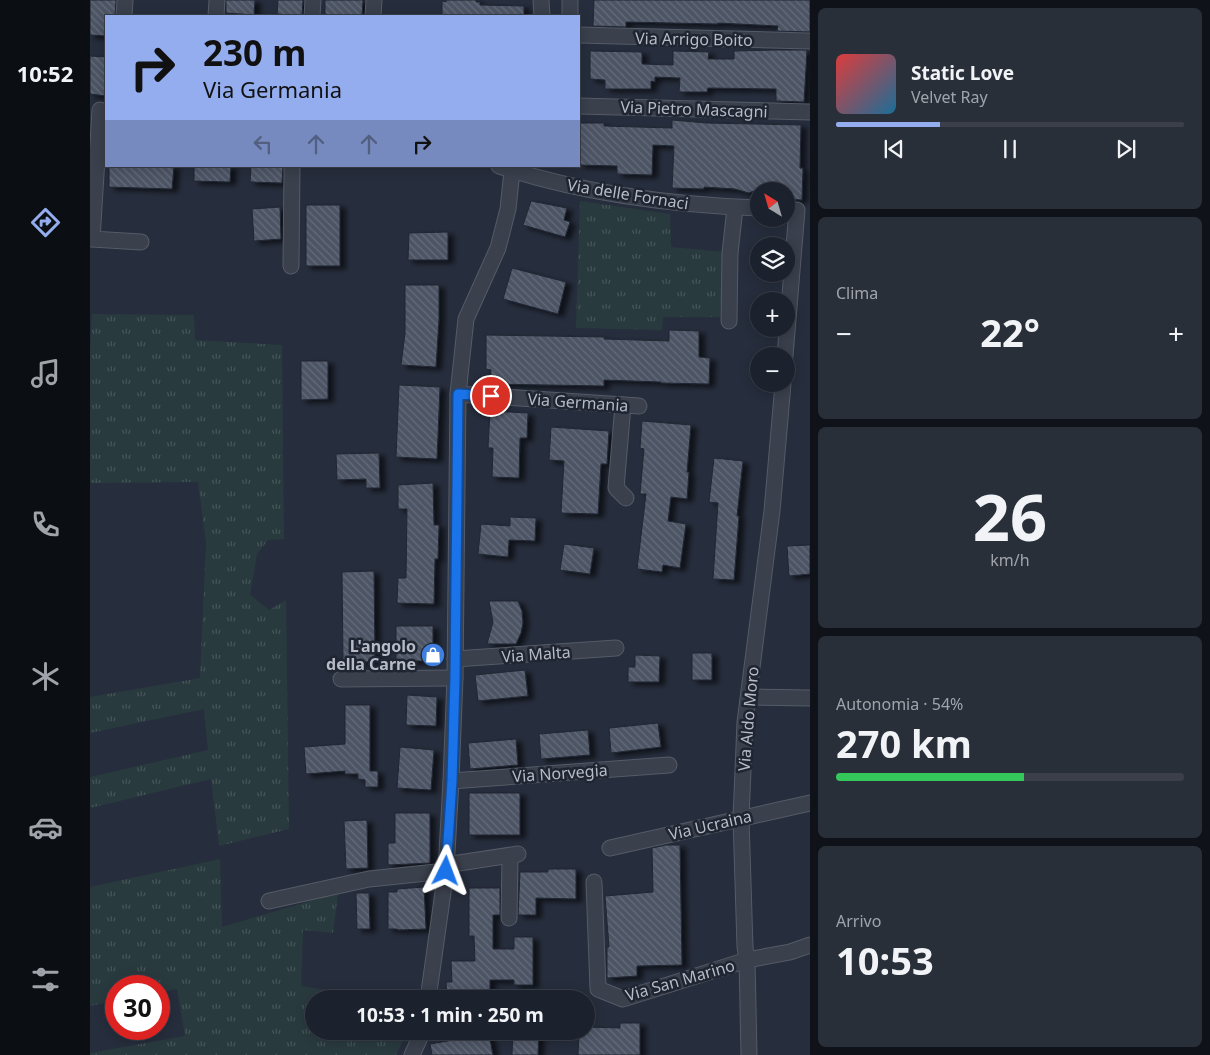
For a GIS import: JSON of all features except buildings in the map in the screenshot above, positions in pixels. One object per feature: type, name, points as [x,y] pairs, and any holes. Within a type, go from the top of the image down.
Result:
[{"type":"street","points":[[124,15],[125,0]]},
{"type":"street","points":[[216,15],[217,0]]},
{"type":"street","points":[[312,0],[312,15]]},
{"type":"street","points":[[373,15],[374,0]]},
{"type":"street","points":[[541,0],[542,15]]},
{"type":"street","points":[[570,0],[570,15]]},
{"type":"street","name":"Via Arrigo Boito","points":[[580,35],[810,41]]},
{"type":"street","name":"Via Pietro Mascagni","points":[[580,106],[810,112]]},
{"type":"street","points":[[99,110],[92,239],[141,242]]},
{"type":"street","points":[[291,266],[292,167]]},
{"type":"street","points":[[429,990],[446,868],[452,781],[458,394],[466,319],[498,248],[508,209],[505,168]]},
{"type":"street","name":"Via delle Fornaci","points":[[505,168],[586,191],[672,204],[750,208]]},
{"type":"street","points":[[729,321],[730,253],[735,208]]},
{"type":"street","points":[[786,347],[798,210]]},
{"type":"street","name":"Via Aldo Moro","points":[[749,1055],[741,818],[745,722],[772,511],[782,392]]},
{"type":"street","name":"Via Germania","points":[[458,394],[639,406]]},
{"type":"street","points":[[623,405],[616,488],[626,498]]},
{"type":"street","name":"Via Malta","points":[[455,659],[616,648]]},
{"type":"street","points":[[342,678],[455,678]]},
{"type":"street","points":[[749,697],[810,698]]},
{"type":"street","name":"Via Norvegia","points":[[452,781],[669,765]]},
{"type":"street","name":"Via Ucraina","points":[[610,848],[810,803]]},
{"type":"street","points":[[269,901],[369,879],[514,856],[509,918]]},
{"type":"street","name":"Via San Marino","points":[[594,882],[598,989],[623,999],[747,960],[790,952],[810,945]]},
{"type":"street","points":[[412,1055],[419,1040]]},
{"type":"green space","points":[[580,201],[670,214],[671,247],[724,252],[720,317],[663,317],[662,330],[576,328]]},
{"type":"green space","points":[[92,314],[194,315],[195,340],[282,345],[284,539],[268,540],[257,554],[250,595],[269,610],[286,600],[289,829],[219,846],[211,779],[90,808],[90,777],[208,750],[204,709],[90,733],[90,697],[200,678],[206,543],[198,482],[90,483],[90,354]]},
{"type":"green space","points":[[220,859],[222,927],[338,893],[333,933],[303,930],[301,986],[326,990],[305,990],[305,1040],[404,1040],[396,1055],[90,1055],[90,1053],[185,1036],[177,989],[170,990],[170,975],[105,975],[105,1003],[90,1006],[90,887]]},
{"type":"place","name":"L'angolo della Carne","points":[[433,655]]},
{"type":"route","points":[[446,871],[452,781],[455,678],[458,394],[491,396]]}]
